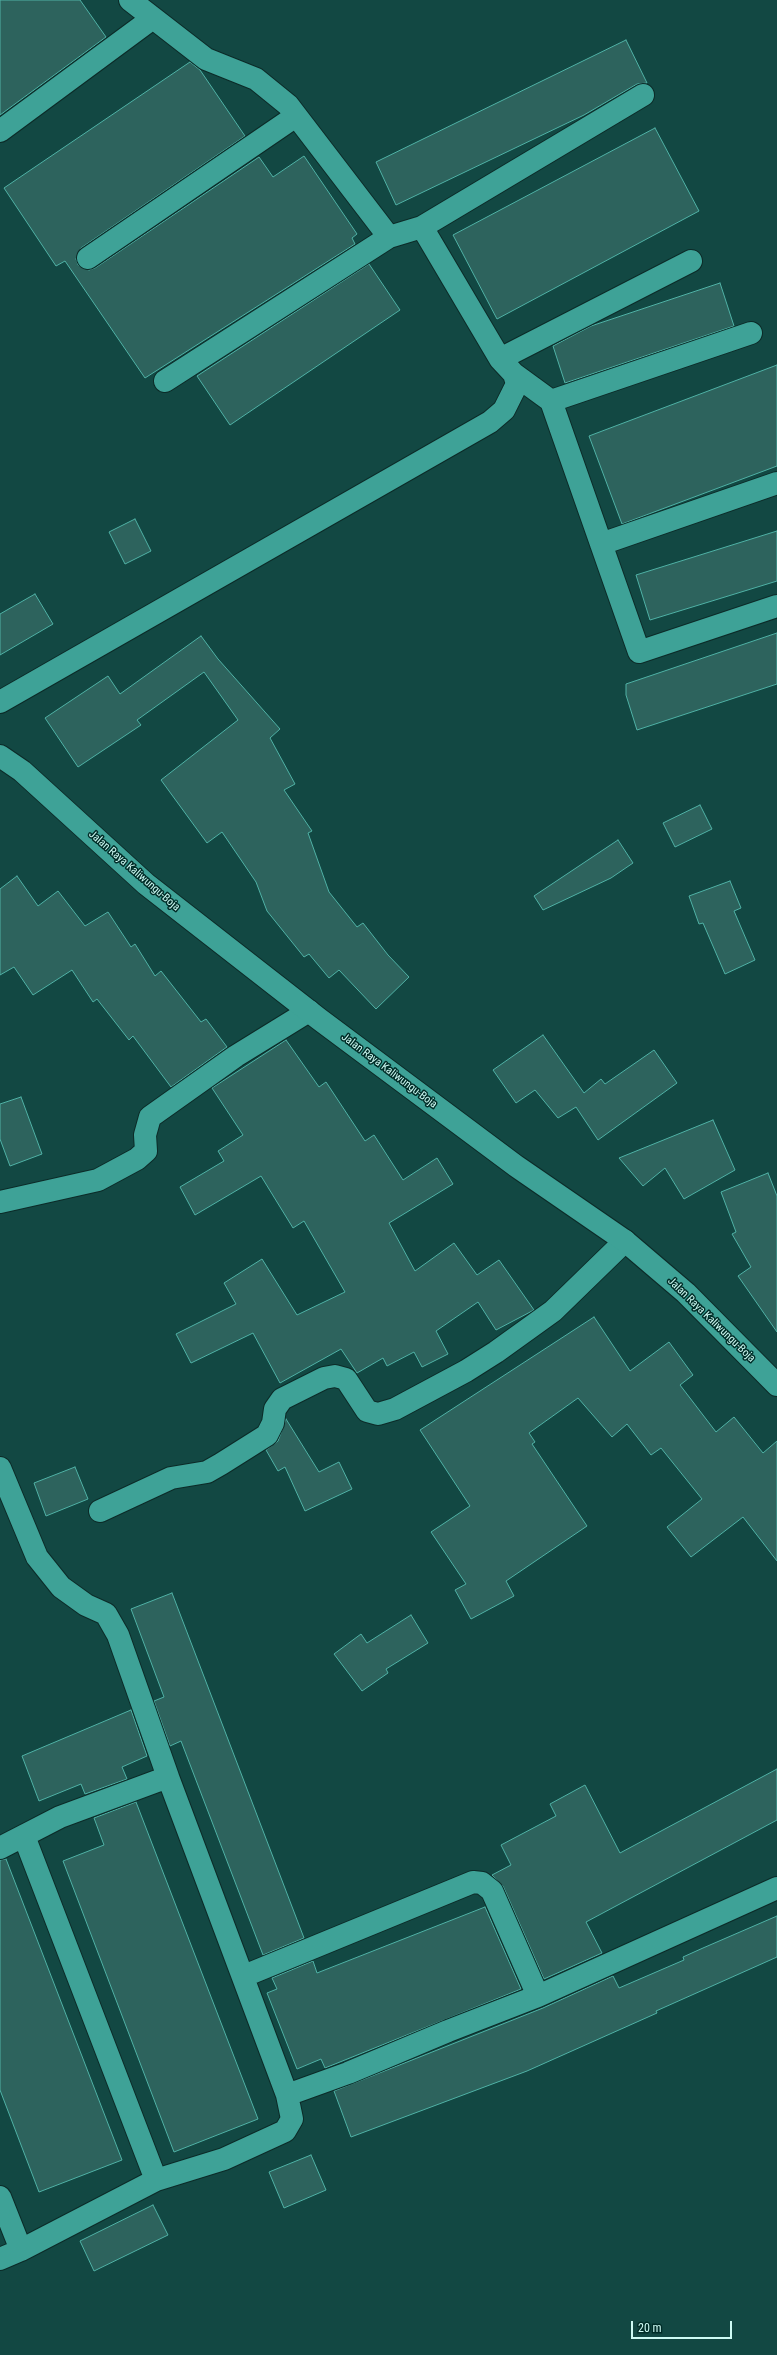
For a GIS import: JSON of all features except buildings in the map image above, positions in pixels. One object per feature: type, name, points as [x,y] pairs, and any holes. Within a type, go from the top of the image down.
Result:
[{"type":"street","points":[[130,0],[206,60],[256,79],[288,105],[389,237]]},
{"type":"street","points":[[0,131],[153,18]]},
{"type":"street","points":[[165,381],[389,237],[422,227],[643,95]]},
{"type":"street","points":[[88,258],[296,116]]},
{"type":"street","points":[[0,702],[490,422],[504,410],[512,398],[517,384],[422,227]]},
{"type":"street","points":[[507,367],[691,262]]},
{"type":"street","points":[[551,401],[750,333]]},
{"type":"street","points":[[507,367],[551,401],[638,652],[777,606]]},
{"type":"street","points":[[600,544],[777,483]]},
{"type":"street","name":"Jalan Raya Kaliwungu-Boja","points":[[0,756],[22,771],[146,884],[309,1011],[516,1166],[625,1241],[686,1292],[777,1385]]},
{"type":"street","points":[[0,1202],[98,1180],[137,1159],[146,1151],[145,1135],[150,1116],[236,1056],[309,1011]]},
{"type":"street","points":[[100,1511],[171,1478],[207,1472],[221,1464],[267,1435],[273,1423],[275,1409],[282,1399],[324,1378],[335,1376],[346,1378],[367,1410],[378,1414],[394,1409],[466,1371],[496,1352],[553,1311],[625,1241]]},
{"type":"street","points":[[0,1468],[37,1557],[61,1587],[86,1605],[106,1614],[118,1635],[168,1777],[244,1976],[287,2095],[292,2119],[285,2131],[224,2159],[156,2180],[21,2250],[0,2259]]},
{"type":"street","points":[[0,1848],[60,1817],[168,1777]]},
{"type":"street","points":[[24,1836],[156,2180]]},
{"type":"street","points":[[244,1976],[473,1882],[482,1883],[492,1891],[538,1996]]},
{"type":"street","points":[[287,2095],[348,2073],[448,2031],[538,1996],[777,1888]]},
{"type":"street","points":[[0,2197],[21,2250]]}]
